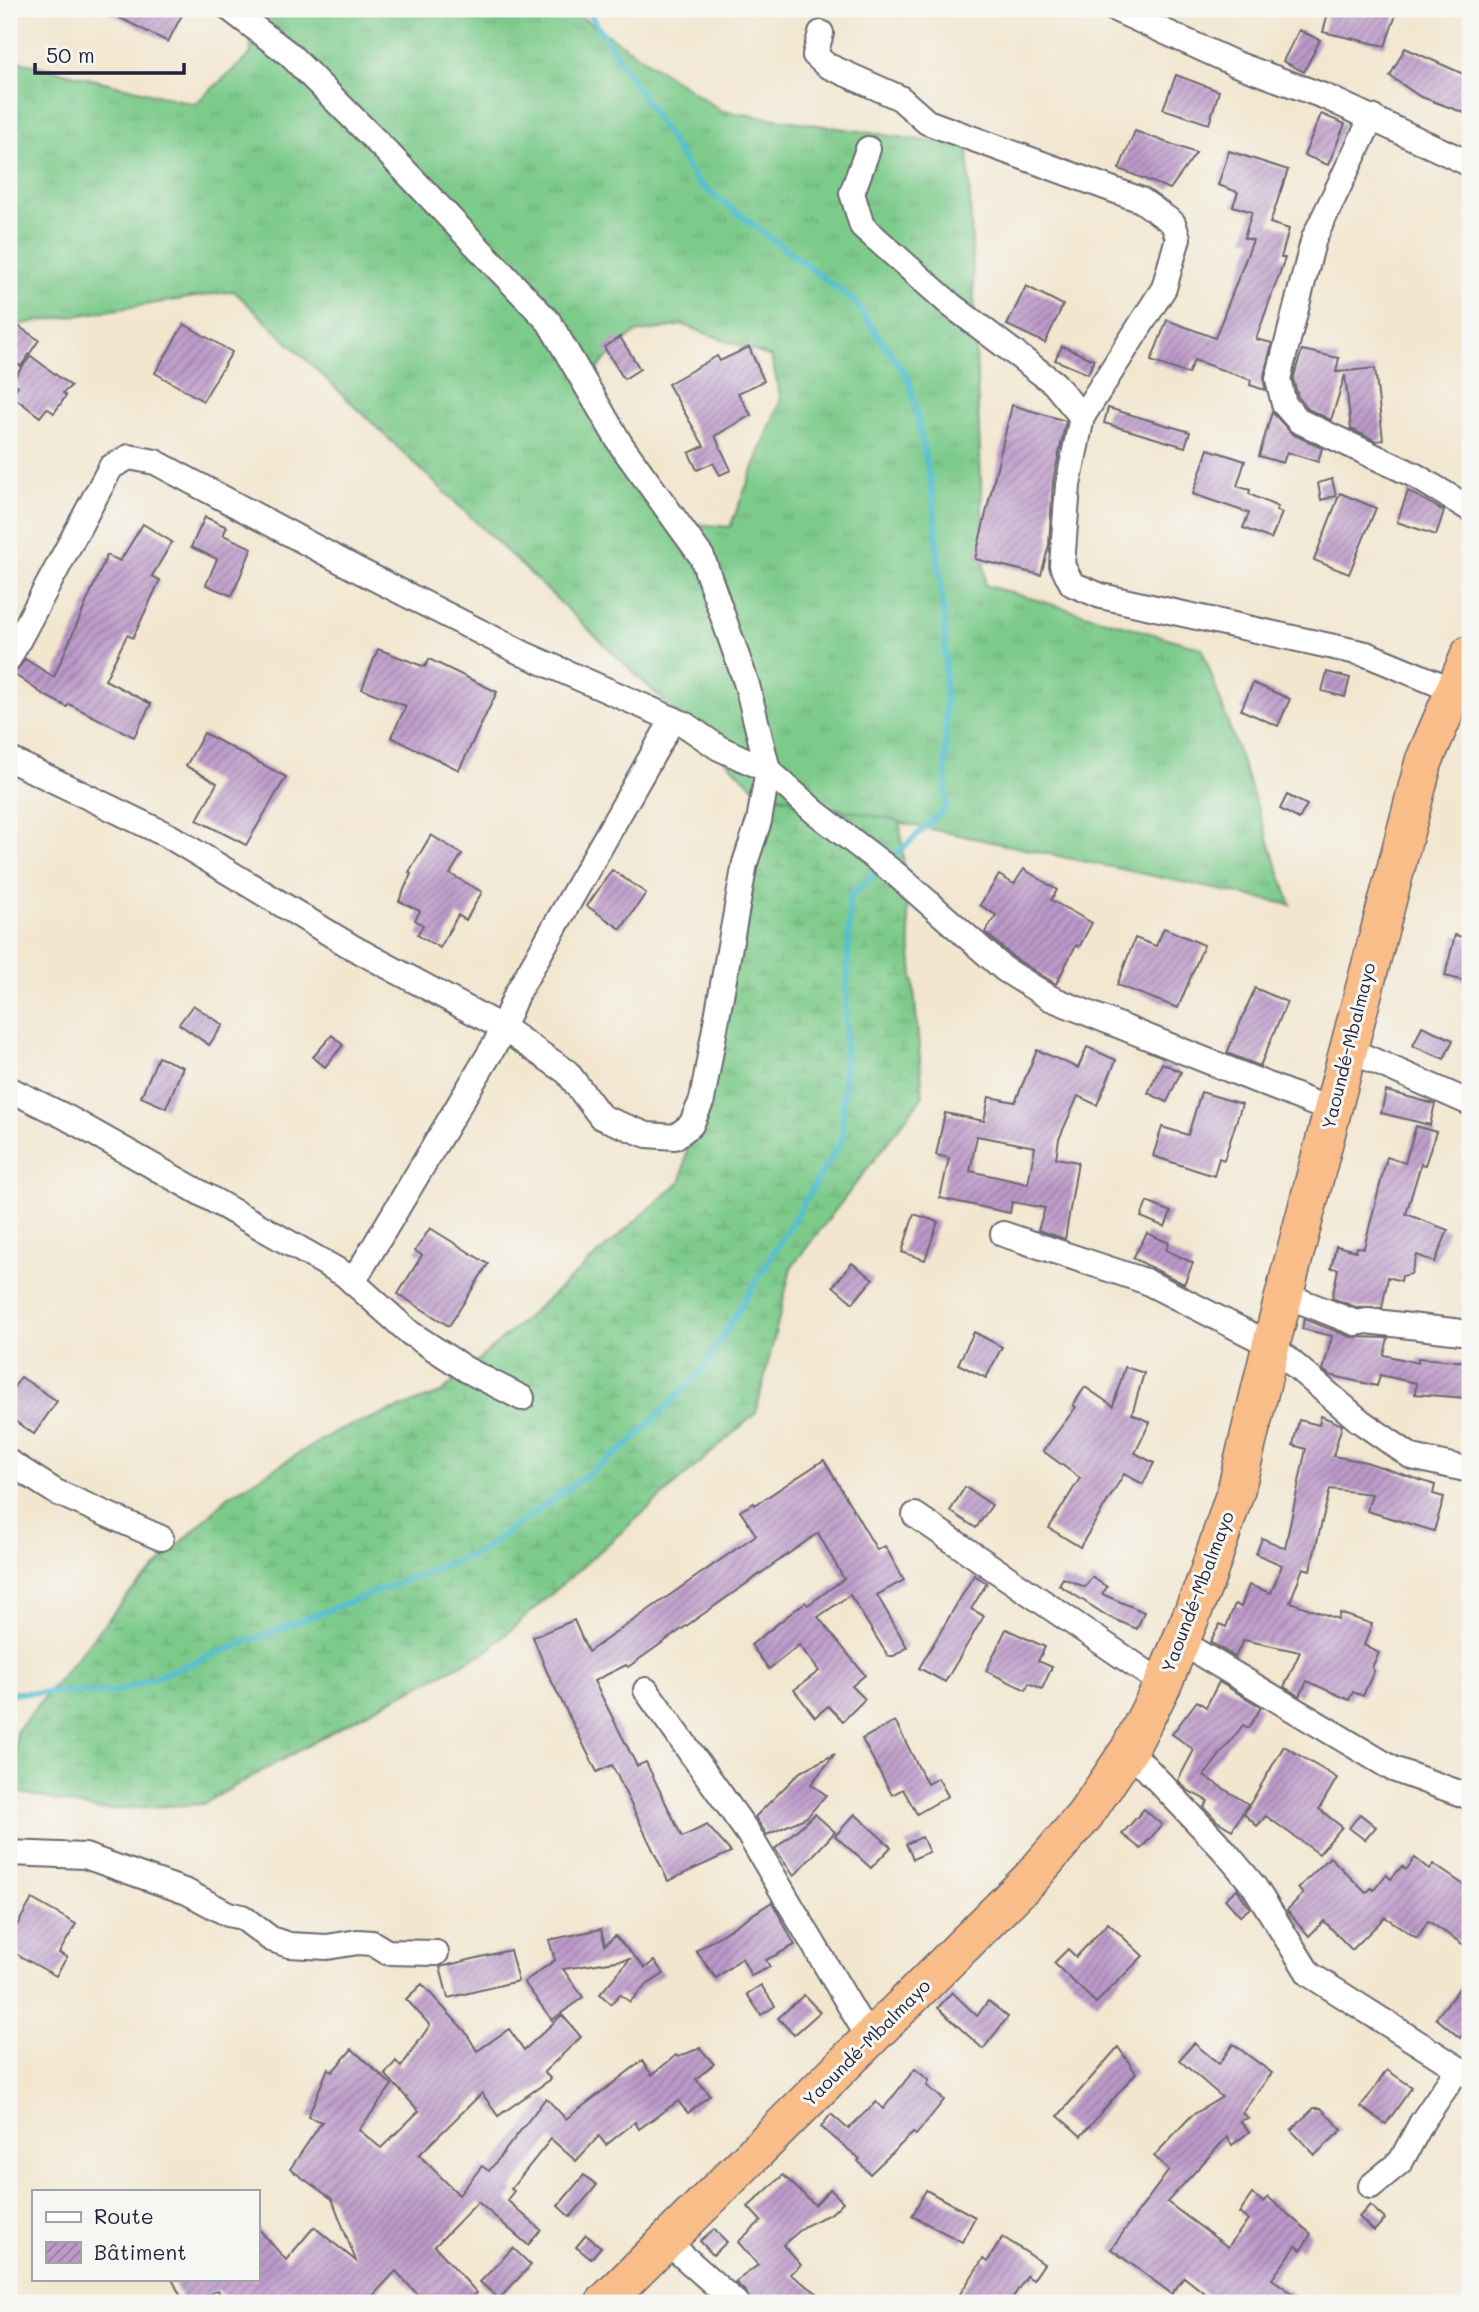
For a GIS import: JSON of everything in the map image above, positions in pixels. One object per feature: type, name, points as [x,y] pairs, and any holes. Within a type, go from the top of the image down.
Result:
[{"type":"highway","name":"Yaoundé-Mbalmayo","points":[[604,2303],[1031,1878],[1085,1815],[1129,1750],[1163,1684],[1206,1580],[1236,1490],[1271,1345],[1334,1111],[1347,1049],[1424,761],[1452,690],[1470,654]]},
{"type":"street","points":[[9,759],[169,836],[352,947],[503,1028],[568,1072],[601,1117],[647,1135],[676,1137],[691,1125],[702,1100],[745,863],[759,821],[768,770],[747,685],[702,557],[621,445],[549,322],[289,54],[230,9]]},
{"type":"street","points":[[1115,9],[1236,64],[1372,117],[1470,164]]},
{"type":"street","points":[[821,33],[815,54],[827,65],[901,97],[927,122],[1141,200],[1173,223],[1178,238],[1164,288],[1082,417],[1068,485],[1062,565],[1072,584],[1101,596],[1366,654],[1452,690]]},
{"type":"street","points":[[1372,117],[1314,238],[1278,379],[1284,404],[1299,421],[1415,475],[1470,509]]},
{"type":"street","points":[[868,149],[852,193],[862,226],[951,305],[1054,383],[1082,417]]},
{"type":"street","points":[[9,658],[111,467],[129,457],[155,462],[356,569],[524,654],[673,719],[719,748],[768,770],[897,875],[1004,969],[1050,998],[1334,1111]]},
{"type":"street","points":[[353,1282],[503,1028],[516,995],[673,719]]},
{"type":"street","points":[[1347,1049],[1470,1102]]},
{"type":"street","points":[[9,1089],[66,1117],[344,1274],[410,1333],[467,1370],[522,1398]]},
{"type":"street","points":[[1003,1234],[1145,1281],[1271,1345],[1360,1421],[1412,1457],[1470,1470]]},
{"type":"street","points":[[1285,1295],[1356,1323],[1367,1321],[1470,1333]]},
{"type":"street","points":[[9,1462],[56,1492],[161,1538]]},
{"type":"street","points":[[915,1515],[1163,1684]]},
{"type":"street","points":[[1179,1641],[1393,1769],[1470,1797]]},
{"type":"street","points":[[646,1690],[748,1833],[870,2040]]},
{"type":"street","points":[[1129,1750],[1223,1848],[1254,1886],[1310,1974],[1464,2073],[1422,2122],[1401,2161],[1371,2186]]},
{"type":"street","points":[[9,1853],[85,1856],[187,1892],[229,1914],[242,1917],[271,1939],[289,1945],[327,1947],[358,1942],[372,1943],[387,1952],[436,1953]]},
{"type":"street","points":[[666,2241],[736,2303]]},
{"type":"green space","points":[[250,9],[569,9],[722,111],[968,147],[985,585],[1202,648],[1291,905],[760,793],[234,291],[9,326],[9,59],[195,104],[251,54]],"holes":[[[683,325],[771,357],[781,399],[730,527],[662,521],[581,389],[611,353],[635,333]]]},
{"type":"green space","points":[[760,793],[900,821],[923,1096],[791,1268],[756,1413],[487,1651],[366,1713],[203,1804],[99,1810],[17,1792],[16,1732],[128,1595],[229,1496],[336,1431],[441,1393],[681,1181]]},
{"type":"building","points":[[102,9],[185,9],[168,42]]},
{"type":"building","points":[[1329,9],[1398,9],[1385,46],[1323,32]]},
{"type":"building","points":[[1299,30],[1320,40],[1304,72],[1283,61]]},
{"type":"building","points":[[1405,48],[1470,77],[1470,115],[1419,96],[1390,76]]},
{"type":"building","points":[[1176,75],[1219,91],[1209,124],[1163,109]]},
{"type":"building","points":[[1321,114],[1345,124],[1328,165],[1304,155]]},
{"type":"building","points":[[1135,131],[1196,153],[1170,189],[1119,169]]},
{"type":"building","points":[[1229,151],[1288,170],[1270,223],[1289,229],[1281,258],[1285,258],[1256,339],[1272,343],[1264,376],[1265,390],[1250,385],[1251,380],[1194,360],[1188,374],[1151,361],[1167,320],[1215,338],[1253,240],[1244,238],[1252,212],[1233,206],[1238,192],[1218,185]]},
{"type":"building","points":[[1026,286],[1063,305],[1045,343],[1007,325]]},
{"type":"building","points":[[184,324],[232,352],[203,401],[155,373]]},
{"type":"building","points":[[18,326],[39,340],[21,366],[9,358],[9,340]]},
{"type":"building","points":[[620,337],[640,369],[624,379],[604,347]]},
{"type":"building","points":[[1062,346],[1094,360],[1088,374],[1055,360]]},
{"type":"building","points":[[749,347],[764,381],[738,393],[751,415],[715,436],[731,470],[720,475],[713,463],[697,470],[689,453],[704,446],[668,384],[717,356],[720,361]]},
{"type":"building","points":[[1302,350],[1339,358],[1336,372],[1375,368],[1383,440],[1376,441],[1351,429],[1345,375],[1331,420],[1308,409],[1298,397],[1293,379]]},
{"type":"building","points":[[31,356],[71,386],[63,393],[66,396],[54,413],[47,408],[40,417],[11,395],[18,386],[11,381]]},
{"type":"building","points":[[1012,405],[1066,421],[1053,482],[1049,545],[1041,575],[975,559]]},
{"type":"building","points":[[1108,408],[1190,432],[1185,447],[1104,423]]},
{"type":"building","points":[[1272,412],[1292,434],[1322,448],[1318,462],[1287,452],[1283,463],[1259,456]]},
{"type":"building","points":[[1208,449],[1245,461],[1237,486],[1250,490],[1249,494],[1278,507],[1276,510],[1282,513],[1271,539],[1243,528],[1249,513],[1193,494]]},
{"type":"building","points":[[1332,479],[1336,496],[1321,500],[1318,483]]},
{"type":"building","points":[[1408,491],[1444,511],[1436,535],[1397,522]]},
{"type":"building","points":[[1340,493],[1376,508],[1349,574],[1314,560]]},
{"type":"building","points":[[205,517],[227,527],[223,535],[252,548],[232,596],[206,585],[217,559],[191,547]]},
{"type":"building","points":[[143,524],[172,542],[152,576],[160,580],[133,638],[127,635],[105,680],[151,704],[134,737],[69,704],[67,707],[44,695],[11,672],[17,670],[25,659],[54,677],[107,555],[120,561]]},
{"type":"building","points":[[378,649],[425,667],[429,659],[497,692],[459,770],[391,737],[406,706],[362,689]]},
{"type":"building","points":[[1327,672],[1350,678],[1345,697],[1322,691]]},
{"type":"building","points":[[1253,683],[1290,699],[1278,726],[1241,710]]},
{"type":"building","points":[[204,733],[286,777],[246,845],[197,820],[217,783],[186,766]]},
{"type":"building","points":[[1287,795],[1307,805],[1299,819],[1280,809]]},
{"type":"building","points":[[431,835],[462,854],[450,874],[482,892],[466,920],[458,915],[440,948],[417,935],[423,925],[415,920],[420,911],[399,901],[411,874],[409,872]]},
{"type":"building","points":[[1024,869],[1057,890],[1051,900],[1092,923],[1079,947],[1076,945],[1056,984],[1013,957],[985,932],[996,915],[980,905],[999,875],[1014,884]]},
{"type":"building","points":[[612,870],[646,893],[621,929],[587,906]]},
{"type":"building","points":[[1164,928],[1204,945],[1178,1008],[1117,985],[1135,938],[1156,946]]},
{"type":"building","points":[[1455,935],[1470,939],[1470,982],[1445,976]]},
{"type":"building","points":[[1255,988],[1287,1002],[1260,1066],[1227,1053]]},
{"type":"building","points":[[193,1005],[223,1025],[209,1045],[179,1024]]},
{"type":"building","points":[[1422,1026],[1453,1040],[1444,1059],[1413,1046]]},
{"type":"building","points":[[332,1035],[343,1045],[325,1067],[313,1057]]},
{"type":"building","points":[[1087,1047],[1116,1060],[1097,1105],[1078,1096],[1059,1139],[1056,1158],[1078,1162],[1065,1239],[1038,1230],[1045,1208],[1012,1202],[1010,1213],[940,1198],[949,1158],[936,1155],[945,1113],[984,1121],[989,1097],[1015,1102],[1037,1050],[1078,1068]],"holes":[[[977,1136],[1035,1147],[1028,1184],[970,1171]]]},
{"type":"building","points":[[158,1057],[183,1067],[166,1108],[141,1097]]},
{"type":"building","points":[[1162,1063],[1181,1072],[1167,1102],[1148,1093]]},
{"type":"building","points":[[1386,1091],[1435,1104],[1430,1125],[1381,1113]]},
{"type":"building","points":[[1201,1092],[1242,1104],[1224,1160],[1219,1158],[1214,1176],[1153,1156],[1162,1127],[1188,1135]]},
{"type":"building","points":[[1416,1126],[1436,1132],[1425,1165],[1421,1164],[1406,1214],[1448,1230],[1435,1262],[1417,1255],[1411,1274],[1402,1276],[1401,1281],[1388,1277],[1382,1308],[1358,1308],[1332,1298],[1338,1269],[1331,1268],[1336,1246],[1356,1251],[1357,1247],[1364,1248],[1387,1157],[1405,1163]]},
{"type":"building","points":[[1147,1202],[1171,1212],[1165,1227],[1141,1217]]},
{"type":"building","points":[[914,1214],[938,1222],[925,1260],[902,1252]]},
{"type":"building","points":[[430,1228],[488,1264],[449,1326],[398,1294],[422,1255],[415,1251]]},
{"type":"building","points":[[1147,1233],[1169,1243],[1166,1250],[1193,1263],[1184,1284],[1133,1258]]},
{"type":"building","points":[[852,1263],[873,1279],[853,1303],[833,1286]]},
{"type":"building","points":[[1304,1319],[1351,1337],[1388,1338],[1384,1355],[1418,1363],[1418,1358],[1470,1362],[1467,1398],[1415,1394],[1416,1383],[1380,1375],[1377,1386],[1329,1375],[1323,1370],[1332,1336],[1302,1329]]},
{"type":"building","points":[[974,1332],[1002,1347],[986,1378],[958,1364]]},
{"type":"building","points":[[1125,1367],[1144,1373],[1132,1414],[1150,1422],[1135,1453],[1154,1463],[1143,1484],[1124,1474],[1080,1547],[1049,1528],[1080,1478],[1043,1451],[1076,1407],[1073,1405],[1085,1387],[1113,1406]]},
{"type":"building","points":[[21,1377],[57,1401],[34,1434],[9,1417],[9,1394]]},
{"type":"building","points":[[1321,1416],[1342,1425],[1333,1456],[1366,1462],[1435,1485],[1433,1494],[1444,1497],[1434,1531],[1367,1511],[1372,1494],[1330,1489],[1310,1570],[1303,1568],[1290,1602],[1338,1619],[1340,1613],[1372,1624],[1364,1645],[1379,1653],[1372,1667],[1374,1671],[1363,1696],[1353,1692],[1349,1700],[1307,1681],[1300,1696],[1284,1687],[1300,1652],[1244,1640],[1235,1657],[1210,1642],[1220,1624],[1226,1627],[1235,1604],[1241,1607],[1249,1585],[1271,1593],[1282,1565],[1256,1554],[1262,1538],[1285,1548],[1306,1449],[1293,1445],[1299,1420],[1319,1425]]},
{"type":"building","points":[[824,1460],[877,1550],[885,1546],[904,1580],[877,1595],[907,1647],[894,1656],[888,1656],[850,1595],[818,1617],[865,1675],[852,1686],[865,1699],[843,1721],[828,1706],[815,1717],[794,1690],[819,1671],[799,1645],[769,1669],[751,1645],[805,1602],[808,1605],[844,1579],[818,1533],[628,1667],[626,1665],[594,1681],[637,1766],[646,1762],[682,1837],[707,1825],[731,1852],[668,1881],[612,1765],[597,1772],[547,1672],[533,1637],[574,1620],[588,1652],[756,1535],[740,1511],[754,1503],[755,1505]]},
{"type":"building","points":[[965,1487],[992,1505],[976,1528],[950,1511]]},
{"type":"building","points":[[974,1575],[987,1583],[971,1609],[984,1616],[945,1682],[919,1668]]},
{"type":"building","points":[[1092,1577],[1107,1587],[1102,1594],[1144,1612],[1137,1629],[1109,1617],[1059,1585],[1063,1578],[1085,1587]]},
{"type":"building","points":[[1006,1629],[1045,1647],[1038,1661],[1052,1667],[1042,1689],[1029,1683],[1026,1690],[986,1671]]},
{"type":"building","points":[[1219,1682],[1261,1707],[1249,1728],[1243,1725],[1204,1776],[1248,1804],[1232,1830],[1217,1821],[1204,1807],[1208,1801],[1187,1790],[1178,1780],[1194,1750],[1172,1734],[1197,1701],[1206,1707]]},
{"type":"building","points":[[895,1721],[927,1784],[938,1778],[948,1796],[917,1814],[903,1789],[892,1795],[862,1739]]},
{"type":"building","points":[[1284,1746],[1337,1778],[1319,1809],[1342,1827],[1319,1854],[1266,1816],[1257,1826],[1244,1814]]},
{"type":"building","points":[[835,1754],[811,1784],[826,1795],[807,1817],[767,1835],[755,1817],[800,1772]]},
{"type":"building","points":[[1144,1809],[1162,1825],[1141,1849],[1122,1834]]},
{"type":"building","points":[[815,1814],[835,1832],[794,1876],[775,1849]]},
{"type":"building","points":[[855,1814],[891,1847],[871,1868],[835,1836]]},
{"type":"building","points":[[1360,1814],[1376,1827],[1365,1840],[1349,1828]]},
{"type":"building","points":[[922,1837],[929,1852],[913,1859],[906,1844]]},
{"type":"building","points":[[1330,1857],[1366,1893],[1371,1888],[1374,1890],[1386,1875],[1391,1879],[1402,1866],[1406,1870],[1415,1858],[1430,1870],[1433,1864],[1470,1889],[1470,1936],[1464,1945],[1428,1921],[1417,1938],[1385,1917],[1352,1950],[1324,1921],[1309,1936],[1287,1910],[1303,1894],[1298,1888]]},
{"type":"building","points":[[1237,1889],[1250,1908],[1240,1916],[1225,1899]]},
{"type":"building","points":[[32,1899],[76,1924],[59,1953],[67,1957],[56,1976],[9,1950],[9,1939]]},
{"type":"building","points":[[772,1902],[795,1945],[766,1960],[770,1967],[751,1976],[742,1958],[716,1978],[696,1951]]},
{"type":"building","points":[[1108,1923],[1143,1956],[1096,2003],[1054,1963],[1068,1949],[1076,1957]]},
{"type":"building","points":[[601,1929],[605,1945],[615,1936],[645,1968],[654,1961],[664,1974],[645,1986],[630,2002],[620,1994],[611,2004],[600,1994],[630,1959],[563,1969],[583,1997],[552,2020],[524,1982],[555,1960],[549,1940]]},
{"type":"building","points":[[510,1950],[518,1981],[448,1998],[440,1967]]},
{"type":"building","points":[[1470,1975],[1470,2024],[1460,2038],[1436,2018]]},
{"type":"building","points":[[422,1984],[465,2031],[477,2051],[509,2029],[524,2050],[562,2015],[581,2037],[544,2072],[551,2079],[498,2116],[482,2093],[419,2155],[459,2195],[482,2166],[489,2171],[546,2098],[566,2119],[642,2061],[652,2075],[676,2055],[678,2057],[700,2048],[714,2064],[696,2079],[710,2095],[688,2113],[678,2101],[639,2129],[635,2122],[606,2145],[599,2136],[576,2161],[551,2139],[511,2189],[514,2191],[507,2200],[541,2230],[528,2245],[478,2202],[435,2246],[477,2293],[466,2303],[425,2303],[396,2271],[366,2303],[225,2303],[218,2290],[191,2303],[184,2303],[172,2280],[259,2280],[259,2229],[286,2260],[314,2227],[356,2261],[332,2199],[290,2169],[322,2122],[308,2117],[328,2068],[332,2072],[352,2049],[392,2085],[359,2130],[381,2148],[419,2111],[385,2074],[396,2061],[401,2067],[430,2025],[406,1999]]},
{"type":"building","points":[[761,1985],[775,2006],[761,2015],[747,1994]]},
{"type":"building","points":[[952,1992],[977,2016],[988,2001],[1008,2017],[983,2049],[938,2008]]},
{"type":"building","points":[[804,1995],[820,2012],[794,2035],[778,2018]]},
{"type":"building","points":[[1194,2043],[1219,2064],[1233,2044],[1272,2073],[1242,2113],[1248,2118],[1240,2121],[1249,2132],[1232,2145],[1227,2137],[1167,2202],[1228,2247],[1248,2220],[1239,2213],[1252,2194],[1263,2202],[1268,2197],[1311,2234],[1301,2250],[1296,2246],[1272,2279],[1306,2303],[1217,2303],[1184,2277],[1172,2294],[1111,2249],[1169,2170],[1154,2156],[1191,2116],[1222,2097],[1179,2060]]},
{"type":"building","points":[[1118,2047],[1136,2073],[1081,2136],[1058,2116]]},
{"type":"building","points":[[915,2069],[929,2080],[927,2086],[944,2100],[916,2135],[913,2133],[870,2174],[858,2161],[860,2159],[821,2127],[831,2114],[848,2129],[876,2102],[883,2109]]},
{"type":"building","points":[[1387,2070],[1412,2087],[1386,2124],[1361,2107]]},
{"type":"building","points":[[1314,2108],[1321,2108],[1342,2130],[1315,2155],[1291,2130]]},
{"type":"building","points":[[584,2175],[597,2185],[570,2217],[558,2206]]},
{"type":"building","points":[[783,2175],[815,2205],[830,2189],[843,2202],[832,2213],[805,2226],[783,2245],[801,2265],[790,2274],[831,2303],[751,2303],[746,2292],[735,2282],[758,2265],[738,2242],[761,2221],[748,2207]]},
{"type":"building","points":[[926,2190],[975,2217],[962,2242],[912,2216]]},
{"type":"building","points":[[1370,2205],[1385,2219],[1374,2231],[1359,2217]]},
{"type":"building","points":[[714,2229],[727,2242],[713,2255],[700,2241]]},
{"type":"building","points":[[586,2235],[601,2247],[591,2259],[576,2247]]},
{"type":"building","points":[[1003,2237],[1044,2264],[1033,2280],[1027,2276],[1009,2303],[954,2303],[983,2259],[987,2262]]},
{"type":"building","points":[[513,2248],[531,2265],[499,2299],[480,2282]]},
{"type":"waterway","points":[[582,9],[592,17],[698,183],[854,301],[910,381],[933,495],[945,630],[946,808],[888,862]]},
{"type":"waterway","points":[[9,1693],[117,1692],[481,1551],[628,1445],[701,1372],[842,1140],[850,896],[880,869]]}]
